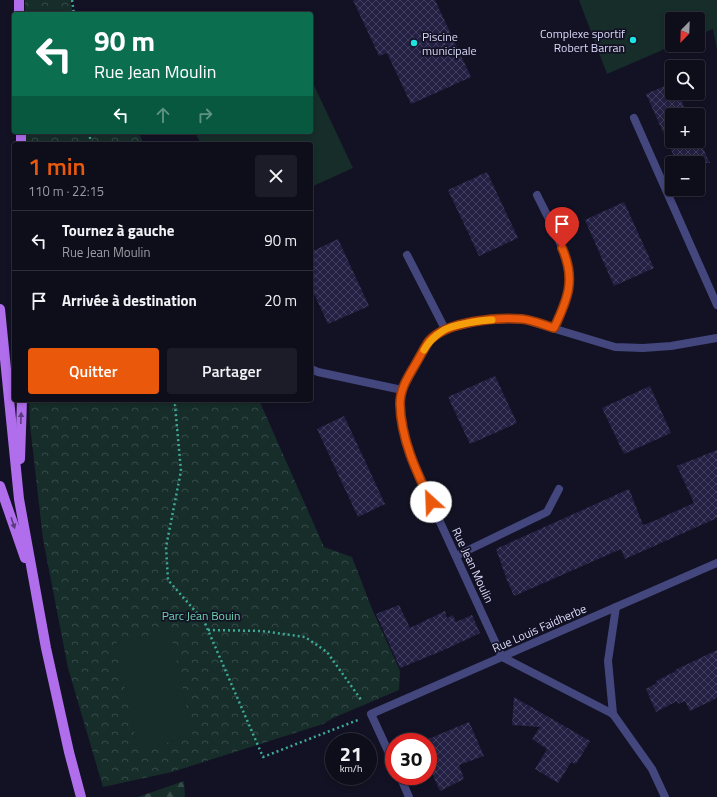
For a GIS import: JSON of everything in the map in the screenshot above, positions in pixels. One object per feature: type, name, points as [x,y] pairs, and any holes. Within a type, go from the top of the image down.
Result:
[{"type":"main road","points":[[19,0],[19,12]]},
{"type":"main road","points":[[0,308],[19,499],[47,656],[81,797]]},
{"type":"main road","points":[[19,499],[22,402]]},
{"type":"main road","points":[[0,486],[34,586]]},
{"type":"street","points":[[634,118],[717,305]]},
{"type":"street","points":[[537,195],[568,261],[569,286],[564,306],[554,328]]},
{"type":"street","points":[[407,255],[445,329]]},
{"type":"street","name":"Rue Jean Moulin","points":[[502,657],[412,461],[402,427],[400,403],[402,390],[408,376],[429,341],[445,329],[484,320],[522,319],[615,347],[657,347],[717,338]]},
{"type":"street","points":[[313,370],[402,390]]},
{"type":"street","points":[[456,556],[546,512],[559,490]]},
{"type":"street","name":"Rue Louis Faidherbe","points":[[371,714],[717,563]]},
{"type":"street","points":[[613,714],[608,661],[616,607]]},
{"type":"street","points":[[502,657],[613,714],[652,769],[665,797]]},
{"type":"street","points":[[371,714],[385,744]]},
{"type":"street","points":[[404,785],[409,797]]},
{"type":"path","points":[[72,0],[74,12]]},
{"type":"path","points":[[177,402],[175,405],[181,471],[166,547],[168,580],[204,621],[263,757],[371,714],[327,652],[305,637],[262,631],[208,630]]},
{"type":"green space","points":[[25,0],[70,0],[73,12],[25,12]]},
{"type":"green space","name":"Complexe sportif Robert Barran","points":[[579,0],[717,0],[717,50],[713,29],[705,32],[705,12],[665,12],[665,49],[607,74]]},
{"type":"green space","points":[[313,83],[353,168],[313,186],[313,142],[200,142],[196,134],[313,134]]},
{"type":"green space","points":[[25,134],[139,134],[143,142],[26,142]]},
{"type":"green space","name":"Parc Jean Bouin","points":[[29,402],[260,402],[324,547],[352,557],[372,609],[400,671],[399,690],[333,718],[323,724],[172,772],[103,787],[68,668],[43,539],[30,425]]},
{"type":"green space","points":[[170,631],[193,737],[138,749],[115,643]]},
{"type":"green space","points":[[184,781],[185,797],[138,797]]},
{"type":"building","name":"Piscine municipale","points":[[353,0],[435,0],[471,77],[411,104],[387,53],[379,56]]},
{"type":"building","points":[[665,86],[665,100],[681,100],[685,108],[665,108],[665,136],[646,94]]},
{"type":"building","points":[[670,148],[703,148],[710,163],[705,163],[705,156],[674,156]]},
{"type":"building","points":[[487,172],[518,238],[479,256],[448,190]]},
{"type":"building","points":[[624,202],[654,268],[614,286],[585,220]]},
{"type":"building","points":[[338,239],[369,306],[328,324],[313,291],[313,251]]},
{"type":"building","points":[[495,376],[517,423],[470,444],[448,397]]},
{"type":"building","points":[[650,386],[671,433],[624,454],[602,408]]},
{"type":"building","points":[[344,416],[385,504],[358,517],[317,429]]},
{"type":"building","points":[[717,450],[717,518],[625,559],[621,549],[514,596],[496,549],[629,489],[643,525],[654,521],[694,503],[677,466]]},
{"type":"building","points":[[399,605],[410,628],[445,611],[447,618],[453,615],[456,622],[472,615],[480,633],[400,668],[376,614]]},
{"type":"building","points":[[717,650],[717,698],[690,711],[685,701],[678,704],[677,701],[656,712],[646,689],[657,683],[656,681],[676,671],[675,670]]},
{"type":"building","points":[[514,697],[590,741],[576,764],[571,762],[558,783],[535,769],[547,749],[532,739],[540,727],[512,725]]},
{"type":"building","points":[[469,722],[484,756],[459,765],[464,779],[440,791],[437,784],[437,735]]},
{"type":"slow traffic","points":[[424,350],[429,341],[445,329],[484,320],[492,320]]},
{"type":"place","name":"Complexe sportif Robert Barran","points":[[633,40]]},
{"type":"place","name":"Piscine municipale","points":[[414,43]]},
{"type":"route","points":[[431,502],[412,461],[402,427],[400,403],[402,390],[408,376],[429,341],[445,329],[484,320],[522,319],[554,328],[564,306],[569,286],[568,261],[562,248]]}]
